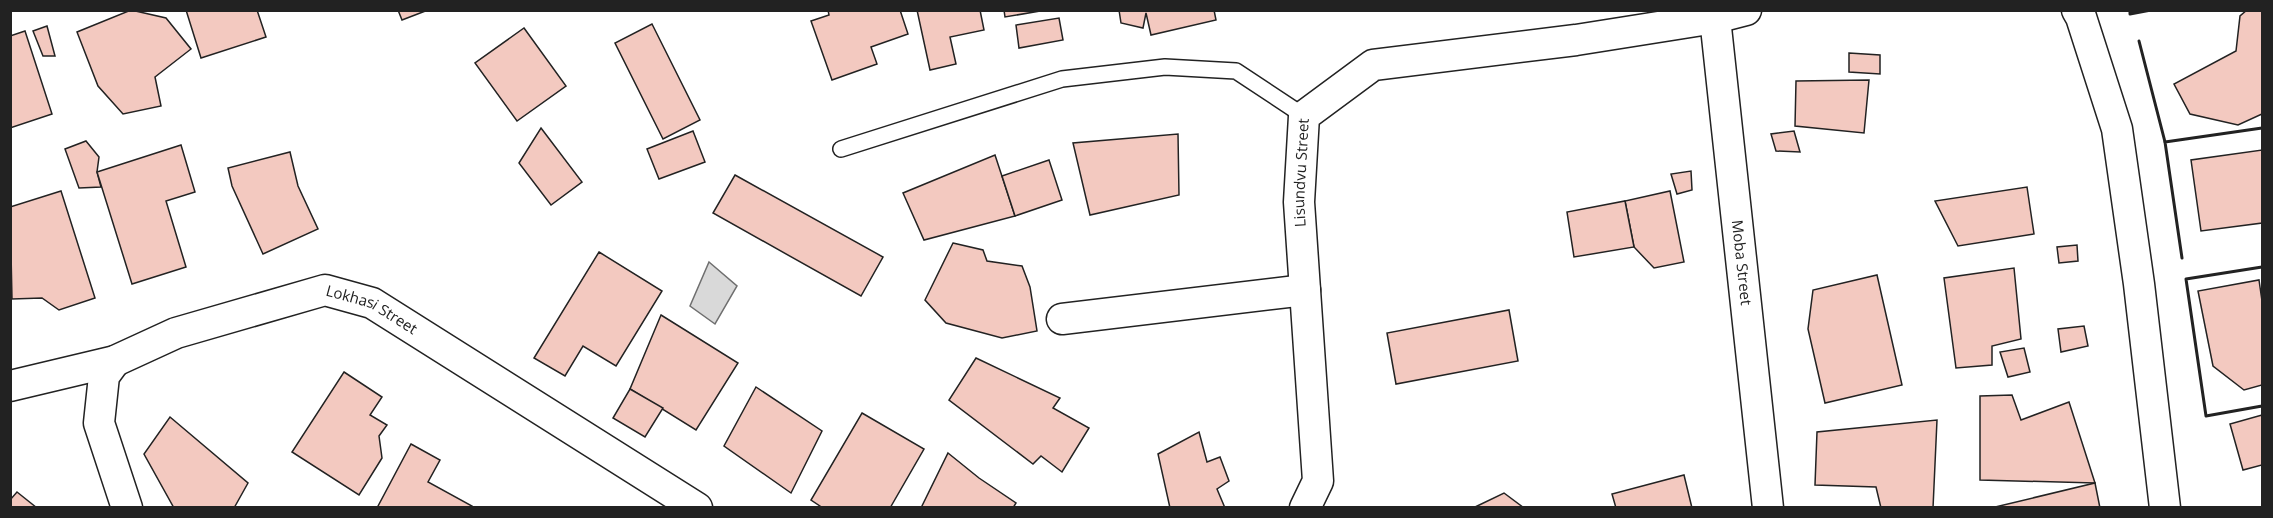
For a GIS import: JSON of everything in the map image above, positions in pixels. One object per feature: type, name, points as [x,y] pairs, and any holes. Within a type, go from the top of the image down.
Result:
[{"type":"street","name":"Lisundvu Street","points":[[1305,507],[1318,481],[1299,202],[1304,116],[1373,65],[1576,40],[1715,18],[1746,10]]},
{"type":"street","points":[[2077,10],[2117,129],[2139,284],[2165,507]]},
{"type":"street","name":"Moba Street","points":[[1715,18],[1768,507]]},
{"type":"street","name":"Lokhasi Street","points":[[10,386],[115,361],[176,333],[325,290],[372,303],[697,507]]},
{"type":"street","points":[[1062,319],[1305,290]]},
{"type":"street","points":[[115,361],[104,376],[99,423],[127,507]]},
{"type":"lane","points":[[841,149],[1062,79],[1165,67],[1236,70],[1304,116]]},
{"type":"shaded area","points":[[709,262],[737,286],[715,324],[690,306]]},
{"type":"building","points":[[131,10],[166,18],[191,49],[155,77],[161,106],[123,114],[98,86],[77,32]]},
{"type":"building","points":[[186,10],[257,10],[266,37],[201,58]]},
{"type":"building","points":[[398,10],[428,10],[402,20]]},
{"type":"building","points":[[828,10],[900,10],[908,34],[871,47],[877,64],[832,80],[811,21],[829,15]]},
{"type":"building","points":[[917,10],[980,10],[984,30],[950,37],[956,64],[930,70]]},
{"type":"building","points":[[1004,10],[1046,10],[1005,17]]},
{"type":"building","points":[[1119,10],[1214,10],[1216,20],[1151,35],[1146,13],[1143,28],[1121,23]]},
{"type":"building","points":[[2247,10],[2262,10],[2262,114],[2238,125],[2190,114],[2174,84],[2236,51],[2240,16]]},
{"type":"building","points":[[1059,18],[1063,40],[1019,48],[1016,25]]},
{"type":"building","points":[[652,24],[700,120],[663,139],[615,43]]},
{"type":"building","points":[[47,26],[55,56],[43,56],[33,31]]},
{"type":"building","points":[[524,28],[566,86],[517,121],[475,63]]},
{"type":"building","points":[[25,31],[52,114],[10,128],[10,36]]},
{"type":"building","points":[[1849,53],[1880,55],[1880,74],[1849,72]]},
{"type":"building","points":[[1869,80],[1864,133],[1795,126],[1796,81]]},
{"type":"building","points":[[541,128],[582,182],[551,205],[519,163]]},
{"type":"building","points":[[693,131],[705,162],[659,179],[647,149]]},
{"type":"building","points":[[1794,131],[1800,152],[1776,151],[1771,134]]},
{"type":"building","points":[[1178,134],[1179,195],[1090,215],[1073,143]]},
{"type":"building","points":[[86,141],[99,157],[97,172],[101,187],[79,188],[65,149]]},
{"type":"building","points":[[181,145],[195,192],[166,201],[186,267],[132,284],[97,172]]},
{"type":"building","points":[[2262,150],[2262,223],[2201,231],[2191,160]]},
{"type":"building","points":[[290,152],[298,186],[318,229],[263,254],[232,186],[228,168]]},
{"type":"building","points":[[995,155],[1015,216],[924,240],[903,193]]},
{"type":"building","points":[[1049,160],[1062,200],[1015,216],[1002,176]]},
{"type":"building","points":[[1691,171],[1692,190],[1677,194],[1671,174]]},
{"type":"building","points":[[735,175],[883,257],[861,296],[713,213]]},
{"type":"building","points":[[2027,187],[2034,234],[1958,246],[1935,201]]},
{"type":"building","points":[[61,191],[95,298],[59,310],[42,298],[12,299],[10,207]]},
{"type":"building","points":[[1670,191],[1684,262],[1654,268],[1634,247],[1625,201]]},
{"type":"building","points":[[1625,201],[1634,247],[1574,257],[1567,212]]},
{"type":"building","points":[[953,243],[983,250],[987,261],[1022,266],[1030,287],[1037,331],[1002,338],[946,323],[925,300]]},
{"type":"building","points":[[2077,245],[2078,261],[2059,263],[2057,247]]},
{"type":"building","points":[[599,252],[662,291],[616,366],[583,346],[565,376],[534,358]]},
{"type":"building","points":[[2014,268],[2021,339],[1992,346],[1992,365],[1956,368],[1944,278]]},
{"type":"building","points":[[1877,275],[1902,385],[1825,403],[1808,329],[1813,290]]},
{"type":"building","points":[[2259,280],[2262,301],[2262,385],[2244,390],[2213,366],[2198,291]]},
{"type":"building","points":[[1509,310],[1518,361],[1396,384],[1387,333]]},
{"type":"building","points":[[661,315],[738,363],[696,430],[630,389]]},
{"type":"building","points":[[2084,326],[2088,346],[2061,352],[2058,329]]},
{"type":"building","points":[[2024,348],[2030,372],[2008,377],[2000,352]]},
{"type":"building","points":[[976,358],[1060,398],[1053,408],[1089,428],[1062,472],[1041,456],[1033,464],[949,400]]},
{"type":"building","points":[[344,372],[382,397],[370,415],[387,425],[379,436],[382,458],[359,495],[292,452]]},
{"type":"building","points":[[756,387],[822,431],[791,493],[724,446]]},
{"type":"building","points":[[630,389],[663,408],[645,437],[613,418]]},
{"type":"building","points":[[2012,395],[2021,420],[2069,402],[2095,483],[1980,480],[1980,396]]},
{"type":"building","points":[[862,413],[924,449],[890,508],[823,508],[811,500]]},
{"type":"building","points":[[2262,415],[2262,465],[2243,470],[2230,424]]},
{"type":"building","points":[[170,417],[248,483],[234,508],[174,508],[144,454]]},
{"type":"building","points":[[1937,420],[1933,508],[1881,508],[1876,487],[1815,485],[1817,432]]},
{"type":"building","points":[[1199,432],[1207,462],[1220,457],[1229,481],[1217,489],[1225,508],[1170,508],[1158,454]]},
{"type":"building","points":[[411,444],[440,460],[428,482],[472,506],[471,508],[377,508]]},
{"type":"building","points":[[948,453],[1016,503],[1013,508],[921,508]]},
{"type":"building","points":[[1684,475],[1692,508],[1616,508],[1612,494]]},
{"type":"building","points":[[2095,483],[2100,508],[1991,508]]},
{"type":"building","points":[[17,492],[37,508],[10,508],[10,500]]},
{"type":"building","points":[[1504,493],[1524,508],[1473,508]]},
{"type":"wall","points":[[2130,10],[2130,14],[2151,10]]},
{"type":"wall","points":[[2139,41],[2165,142]]},
{"type":"wall","points":[[2182,258],[2165,142],[2262,128]]},
{"type":"wall","points":[[2262,267],[2186,279],[2206,416],[2262,406]]}]
